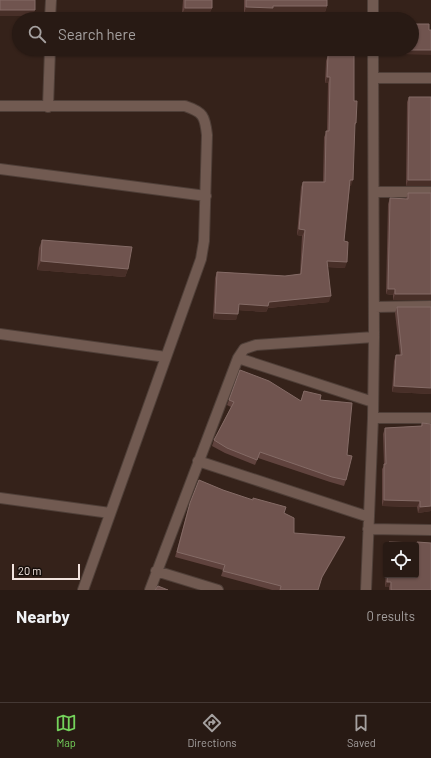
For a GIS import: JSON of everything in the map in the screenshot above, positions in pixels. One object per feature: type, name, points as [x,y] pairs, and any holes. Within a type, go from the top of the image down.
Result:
[{"type":"street","points":[[50,12],[51,0]]},
{"type":"street","points":[[373,0],[373,12]]},
{"type":"street","points":[[48,107],[50,56]]},
{"type":"street","points":[[366,590],[373,418],[373,56]]},
{"type":"street","points":[[374,78],[431,78]]},
{"type":"street","points":[[0,106],[185,106],[197,110],[203,116],[207,135],[204,241],[201,259],[83,590]]},
{"type":"street","points":[[0,169],[206,196]]},
{"type":"street","points":[[374,192],[431,192]]},
{"type":"street","points":[[374,307],[431,306]]},
{"type":"street","points":[[0,334],[166,357]]},
{"type":"street","points":[[150,590],[238,358],[244,349],[256,345],[374,337]]},
{"type":"street","points":[[238,358],[373,402]]},
{"type":"street","points":[[373,418],[431,418]]},
{"type":"street","points":[[198,461],[368,517]]},
{"type":"street","points":[[0,498],[110,513]]},
{"type":"street","points":[[368,529],[431,530]]},
{"type":"street","points":[[156,571],[218,590]]},
{"type":"building","points":[[0,0],[35,0],[35,10],[0,10]]},
{"type":"building","points":[[185,0],[212,0],[212,8],[185,8]]},
{"type":"building","points":[[246,0],[327,0],[327,6],[273,6],[273,8],[246,7]]},
{"type":"building","points":[[419,24],[429,24],[429,30],[431,30],[431,50],[419,50]]},
{"type":"building","points":[[328,56],[354,56],[354,101],[357,101],[353,180],[350,180],[344,241],[348,242],[347,262],[327,261],[331,296],[269,302],[268,306],[239,304],[238,314],[215,313],[217,272],[285,276],[301,274],[305,230],[299,229],[303,182],[325,182],[326,131],[329,131],[330,77],[327,77]]},
{"type":"building","points":[[409,97],[431,97],[431,180],[408,180]]},
{"type":"building","points":[[408,193],[431,193],[431,294],[395,294],[395,289],[388,289],[390,198],[408,199]]},
{"type":"building","points":[[42,240],[132,247],[128,269],[41,261]]},
{"type":"building","points":[[397,307],[431,307],[431,388],[394,386],[396,355],[402,355]]},
{"type":"building","points":[[240,370],[269,381],[301,401],[304,391],[321,395],[320,400],[352,403],[347,455],[352,456],[346,480],[332,477],[260,452],[257,460],[227,448],[214,440],[234,402],[229,400]]},
{"type":"building","points":[[422,423],[431,424],[431,506],[420,507],[420,501],[384,500],[384,464],[386,464],[385,428],[422,426]]},
{"type":"building","points":[[199,480],[253,500],[253,498],[286,507],[284,513],[294,518],[294,533],[345,537],[322,577],[318,590],[280,590],[281,586],[223,571],[225,565],[177,552],[190,503]]},
{"type":"building","points":[[419,542],[431,543],[431,590],[391,590],[391,582],[387,582],[388,578],[419,578]]},
{"type":"building","points":[[158,586],[168,590],[155,590]]}]
